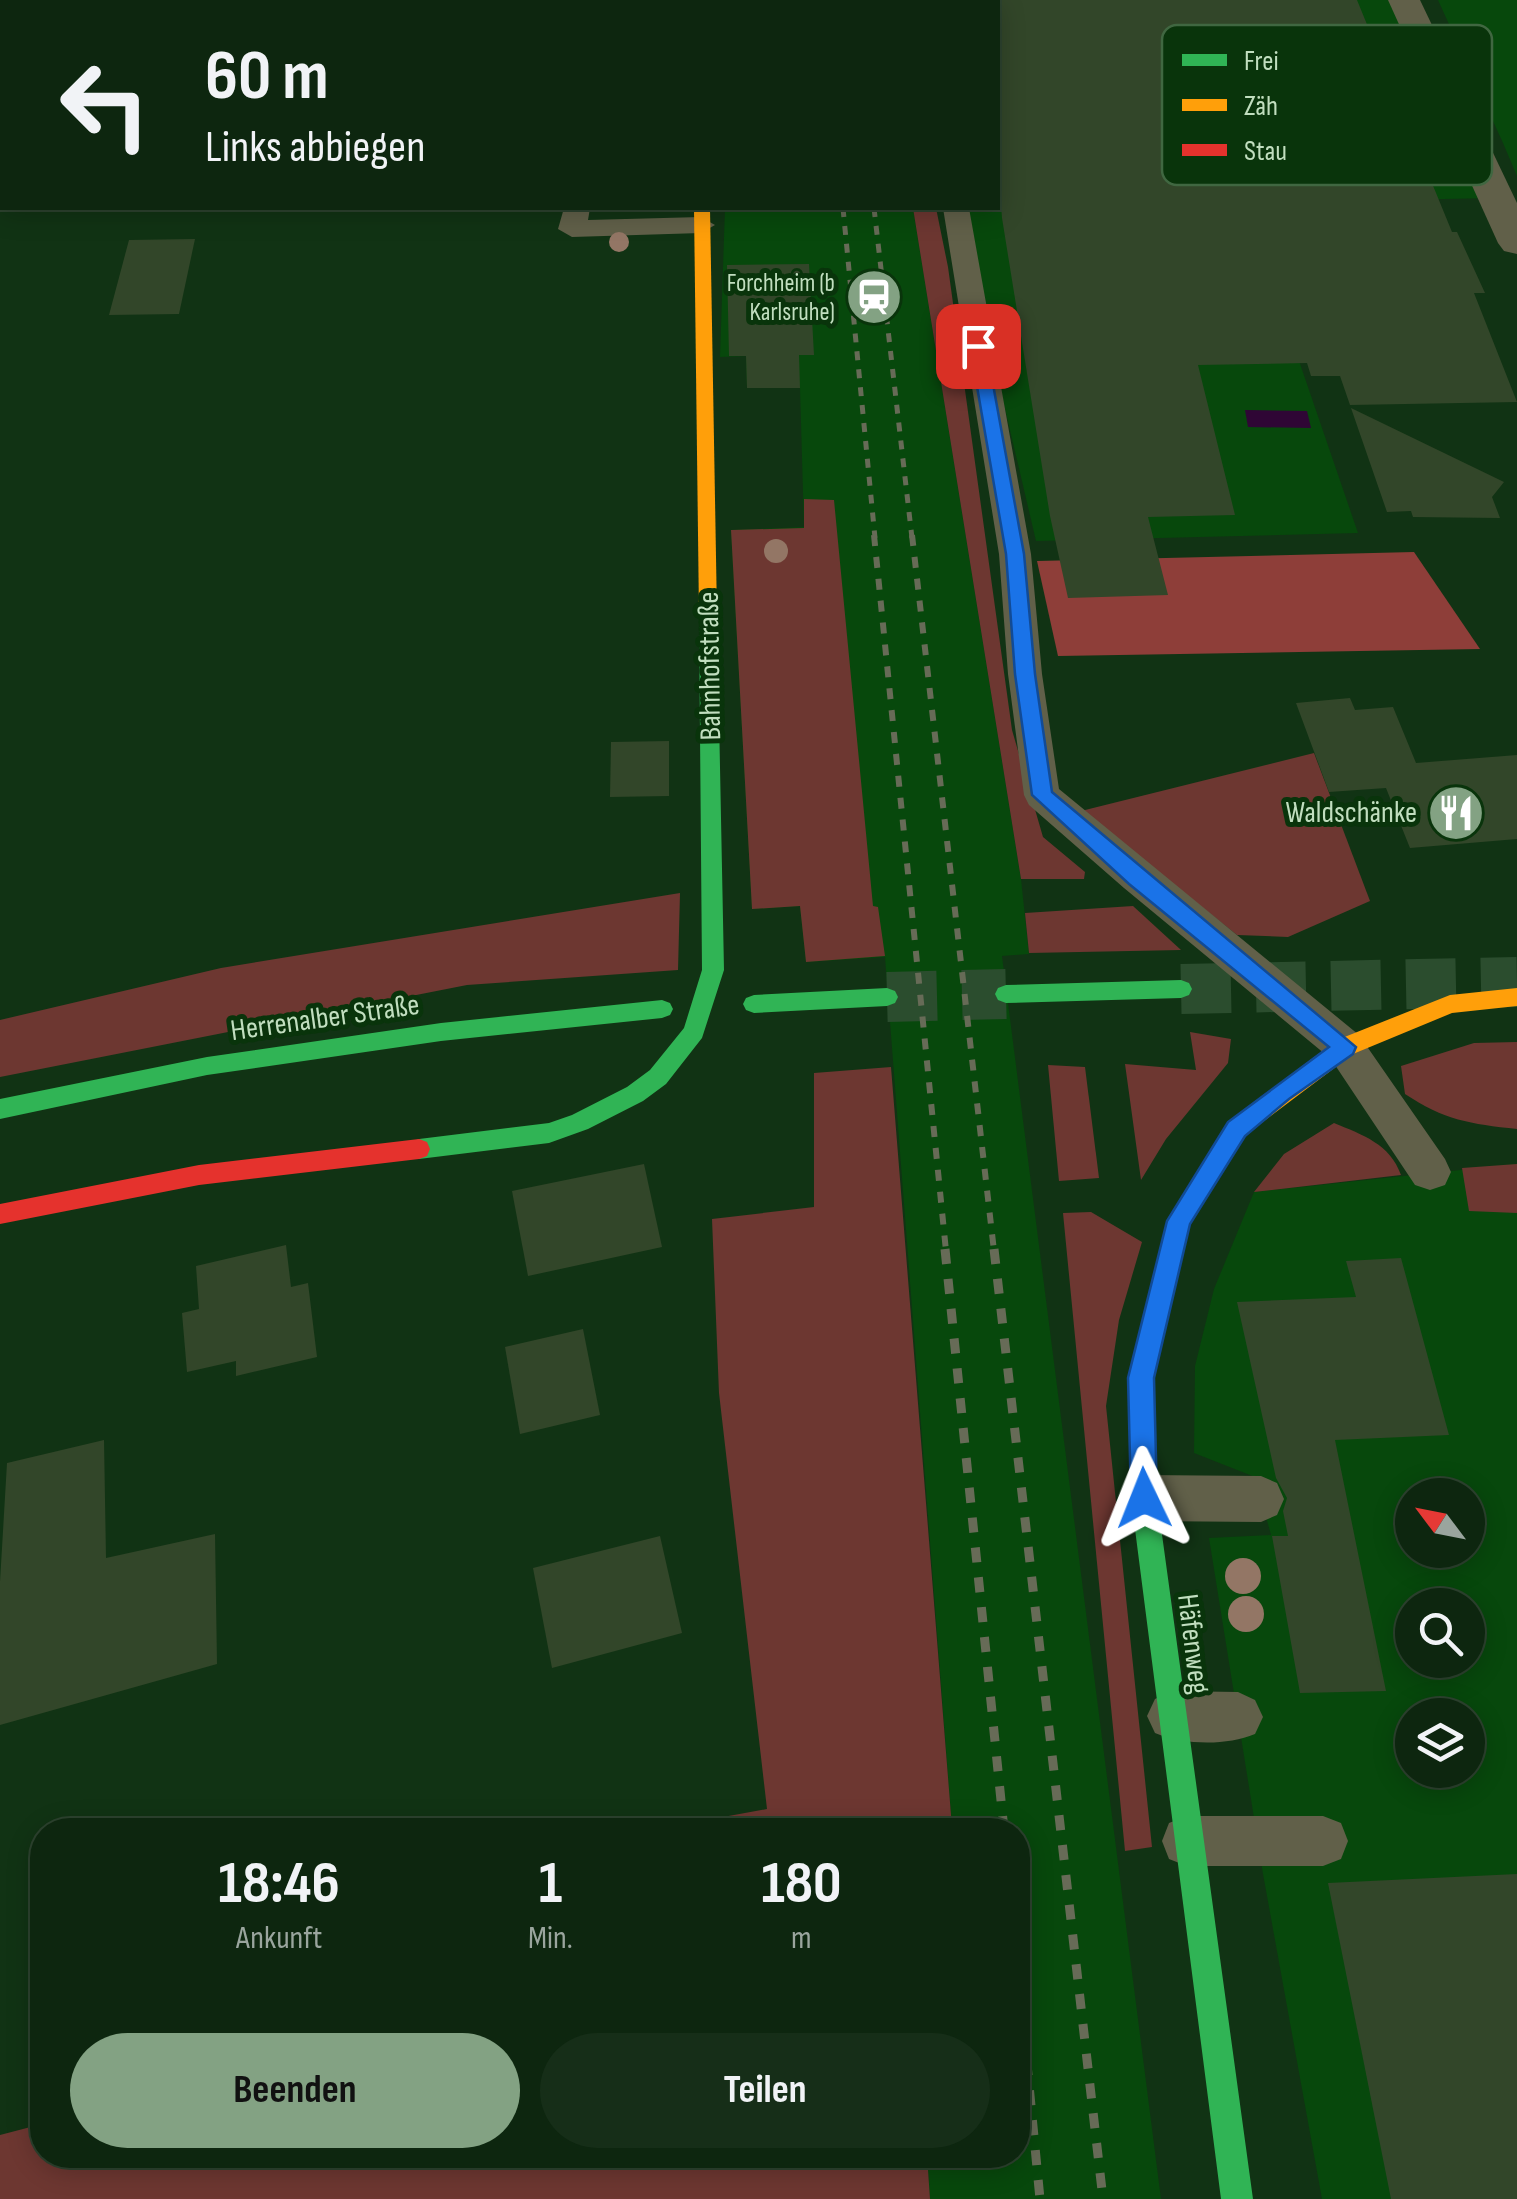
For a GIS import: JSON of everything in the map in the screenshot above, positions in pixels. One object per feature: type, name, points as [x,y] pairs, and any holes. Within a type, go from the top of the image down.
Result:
[{"type":"street","points":[[1404,0],[1416,25]]},
{"type":"street","points":[[1490,185],[1517,243]]},
{"type":"street","name":"Bahnhofstraße","points":[[0,1214],[199,1175],[548,1133],[594,1118],[633,1097],[668,1068],[695,1032],[706,1008],[713,970],[701,216]]},
{"type":"street","points":[[1006,994],[1182,989]]},
{"type":"street","points":[[1345,1047],[1450,1004],[1517,997]]},
{"type":"street","points":[[754,1004],[887,998]]},
{"type":"street","name":"Herrenalber Straße","points":[[0,1109],[206,1066],[441,1032],[662,1009]]},
{"type":"street","name":"Häfenweg","points":[[1236,2199],[1144,1498],[1141,1378],[1179,1221],[1236,1129],[1280,1092],[1345,1047]]},
{"type":"lane","points":[[577,210],[572,229],[701,216]]},
{"type":"lane","points":[[956,210],[1015,554],[1025,674],[1042,795],[1137,878],[1345,1047],[1430,1172]]},
{"type":"lane","points":[[1144,1498],[1262,1499]]},
{"type":"lane","points":[[1172,1716],[1238,1717]]},
{"type":"lane","points":[[1187,1841],[1322,1841]]},
{"type":"shaded area","points":[[1000,0],[1403,0],[1415,25],[1162,25],[1162,185],[1490,185],[1496,198],[1290,202],[1283,314],[1358,533],[1036,541],[958,210],[1000,210]]},
{"type":"shaded area","points":[[1438,0],[1517,0],[1517,176],[1492,119],[1492,25],[1449,25]]},
{"type":"shaded area","points":[[725,210],[913,210],[1021,879],[1029,954],[1002,956],[1161,2199],[930,2199],[928,2168],[1030,2168],[1030,1818],[951,1818],[885,957],[806,962],[800,906],[752,909],[731,530],[804,527],[800,388],[747,388],[746,356],[720,357]]},
{"type":"shaded area","points":[[913,210],[936,210],[948,267],[1012,730],[1043,837],[1085,872],[1084,879],[1021,879]]},
{"type":"shaded area","points":[[1245,410],[1307,411],[1311,428],[1248,427]]},
{"type":"shaded area","points":[[804,499],[834,500],[873,906],[878,907],[885,956],[806,962],[800,906],[752,909],[731,530],[804,528]]},
{"type":"shaded area","points":[[1414,552],[1480,649],[1058,656],[1037,561]]},
{"type":"shaded area","points":[[1314,753],[1370,901],[1288,937],[1237,935],[1081,811]]},
{"type":"shaded area","points":[[680,893],[678,970],[467,985],[0,1077],[0,1020],[221,968]]},
{"type":"shaded area","points":[[1133,906],[1181,950],[1029,953],[1025,913]]},
{"type":"shaded area","points":[[1190,1032],[1231,1039],[1228,1063],[1166,1139],[1141,1180],[1125,1064],[1196,1070]]},
{"type":"shaded area","points":[[1517,1042],[1517,1129],[1458,1119],[1405,1094],[1401,1066],[1474,1043]]},
{"type":"shaded area","points":[[1048,1065],[1085,1067],[1099,1178],[1059,1181]]},
{"type":"shaded area","points":[[891,1067],[951,1818],[718,1818],[767,1809],[719,1393],[712,1219],[814,1207],[814,1073]]},
{"type":"shaded area","points":[[1334,1123],[1383,1148],[1401,1175],[1254,1192],[1284,1154]]},
{"type":"shaded area","points":[[1517,1164],[1517,2199],[1322,2199],[1263,1874],[1209,1538],[1271,1535],[1255,1477],[1194,1453],[1195,1366],[1214,1289],[1254,1192]]},
{"type":"shaded area","points":[[1517,1164],[1517,1213],[1469,1211],[1462,1168]]},
{"type":"shaded area","points":[[1091,1212],[1142,1242],[1119,1320],[1106,1406],[1152,1847],[1125,1851],[1063,1213]]},
{"type":"shaded area","points":[[30,2127],[30,2168],[928,2168],[930,2199],[0,2199],[0,2135]]},
{"type":"building","points":[[1000,0],[1357,0],[1367,25],[1162,25],[1162,185],[1433,185],[1452,232],[1457,232],[1485,293],[1474,293],[1517,402],[1350,405],[1340,376],[1311,376],[1307,363],[1198,365],[1235,515],[1148,517],[1168,595],[1068,598],[1050,516],[1002,218]]},
{"type":"building","points":[[195,239],[179,314],[109,315],[129,240]]},
{"type":"building","points":[[809,264],[814,355],[799,355],[800,388],[747,388],[746,356],[729,356],[727,265]]},
{"type":"building","points":[[1351,408],[1504,482],[1492,497],[1500,518],[1413,517],[1411,511],[1387,512]]},
{"type":"building","points":[[1350,698],[1355,710],[1393,707],[1416,763],[1517,755],[1517,839],[1410,848],[1386,788],[1329,792],[1296,703]]},
{"type":"building","points":[[669,741],[669,796],[610,797],[611,742]]},
{"type":"building","points":[[644,1164],[662,1247],[528,1276],[512,1191]]},
{"type":"building","points":[[286,1245],[291,1287],[308,1283],[317,1357],[236,1376],[236,1361],[187,1372],[182,1313],[199,1309],[196,1266]]},
{"type":"building","points":[[1401,1258],[1449,1435],[1335,1440],[1386,1691],[1300,1693],[1272,1536],[1288,1536],[1283,1511],[1287,1498],[1276,1478],[1237,1302],[1356,1297],[1346,1261]]},
{"type":"building","points":[[583,1329],[600,1415],[520,1434],[505,1347]]},
{"type":"building","points":[[104,1440],[106,1558],[215,1534],[217,1664],[0,1725],[0,1582],[7,1463]]},
{"type":"building","points":[[660,1536],[682,1633],[552,1668],[533,1568]]},
{"type":"building","points":[[1517,1874],[1517,2199],[1391,2199],[1328,1883]]},
{"type":"tunnel","points":[[1181,989],[1517,982]]},
{"type":"tunnel","points":[[887,997],[1006,994]]},
{"type":"railway","points":[[843,210],[875,538]]},
{"type":"railway","points":[[874,210],[912,538]]},
{"type":"railway","points":[[874,535],[946,1251]]},
{"type":"railway","points":[[912,535],[994,1251]]},
{"type":"railway","points":[[945,1249],[1003,1818]]},
{"type":"railway","points":[[994,1249],[1103,2199]]},
{"type":"railway","points":[[1030,2095],[1040,2199]]},
{"type":"traffic: fast","points":[[419,1149],[549,1133],[580,1122],[635,1094],[658,1077],[694,1032],[713,970],[708,615]]},
{"type":"traffic: fast","points":[[1006,994],[1181,989]]},
{"type":"traffic: fast","points":[[754,1004],[887,997]]},
{"type":"traffic: fast","points":[[0,1109],[207,1066],[441,1032],[662,1009]]},
{"type":"traffic: fast","points":[[1160,1301],[1141,1379],[1144,1498],[1237,2199]]},
{"type":"traffic: slow","points":[[702,210],[708,615]]},
{"type":"traffic: slow","points":[[1160,1301],[1179,1221],[1236,1129],[1345,1047],[1450,1004],[1517,997]]},
{"type":"traffic: jam","points":[[0,1214],[199,1175],[419,1149]]},
{"type":"place","name":"Forchheim (b Karlsruhe)","points":[[874,297]]},
{"type":"place","name":"Waldschänke","points":[[1456,813]]},
{"type":"route","points":[[978,346],[1015,554],[1025,674],[1042,795],[1137,878],[1345,1047],[1280,1092],[1236,1129],[1179,1221],[1141,1378],[1144,1498]]}]
